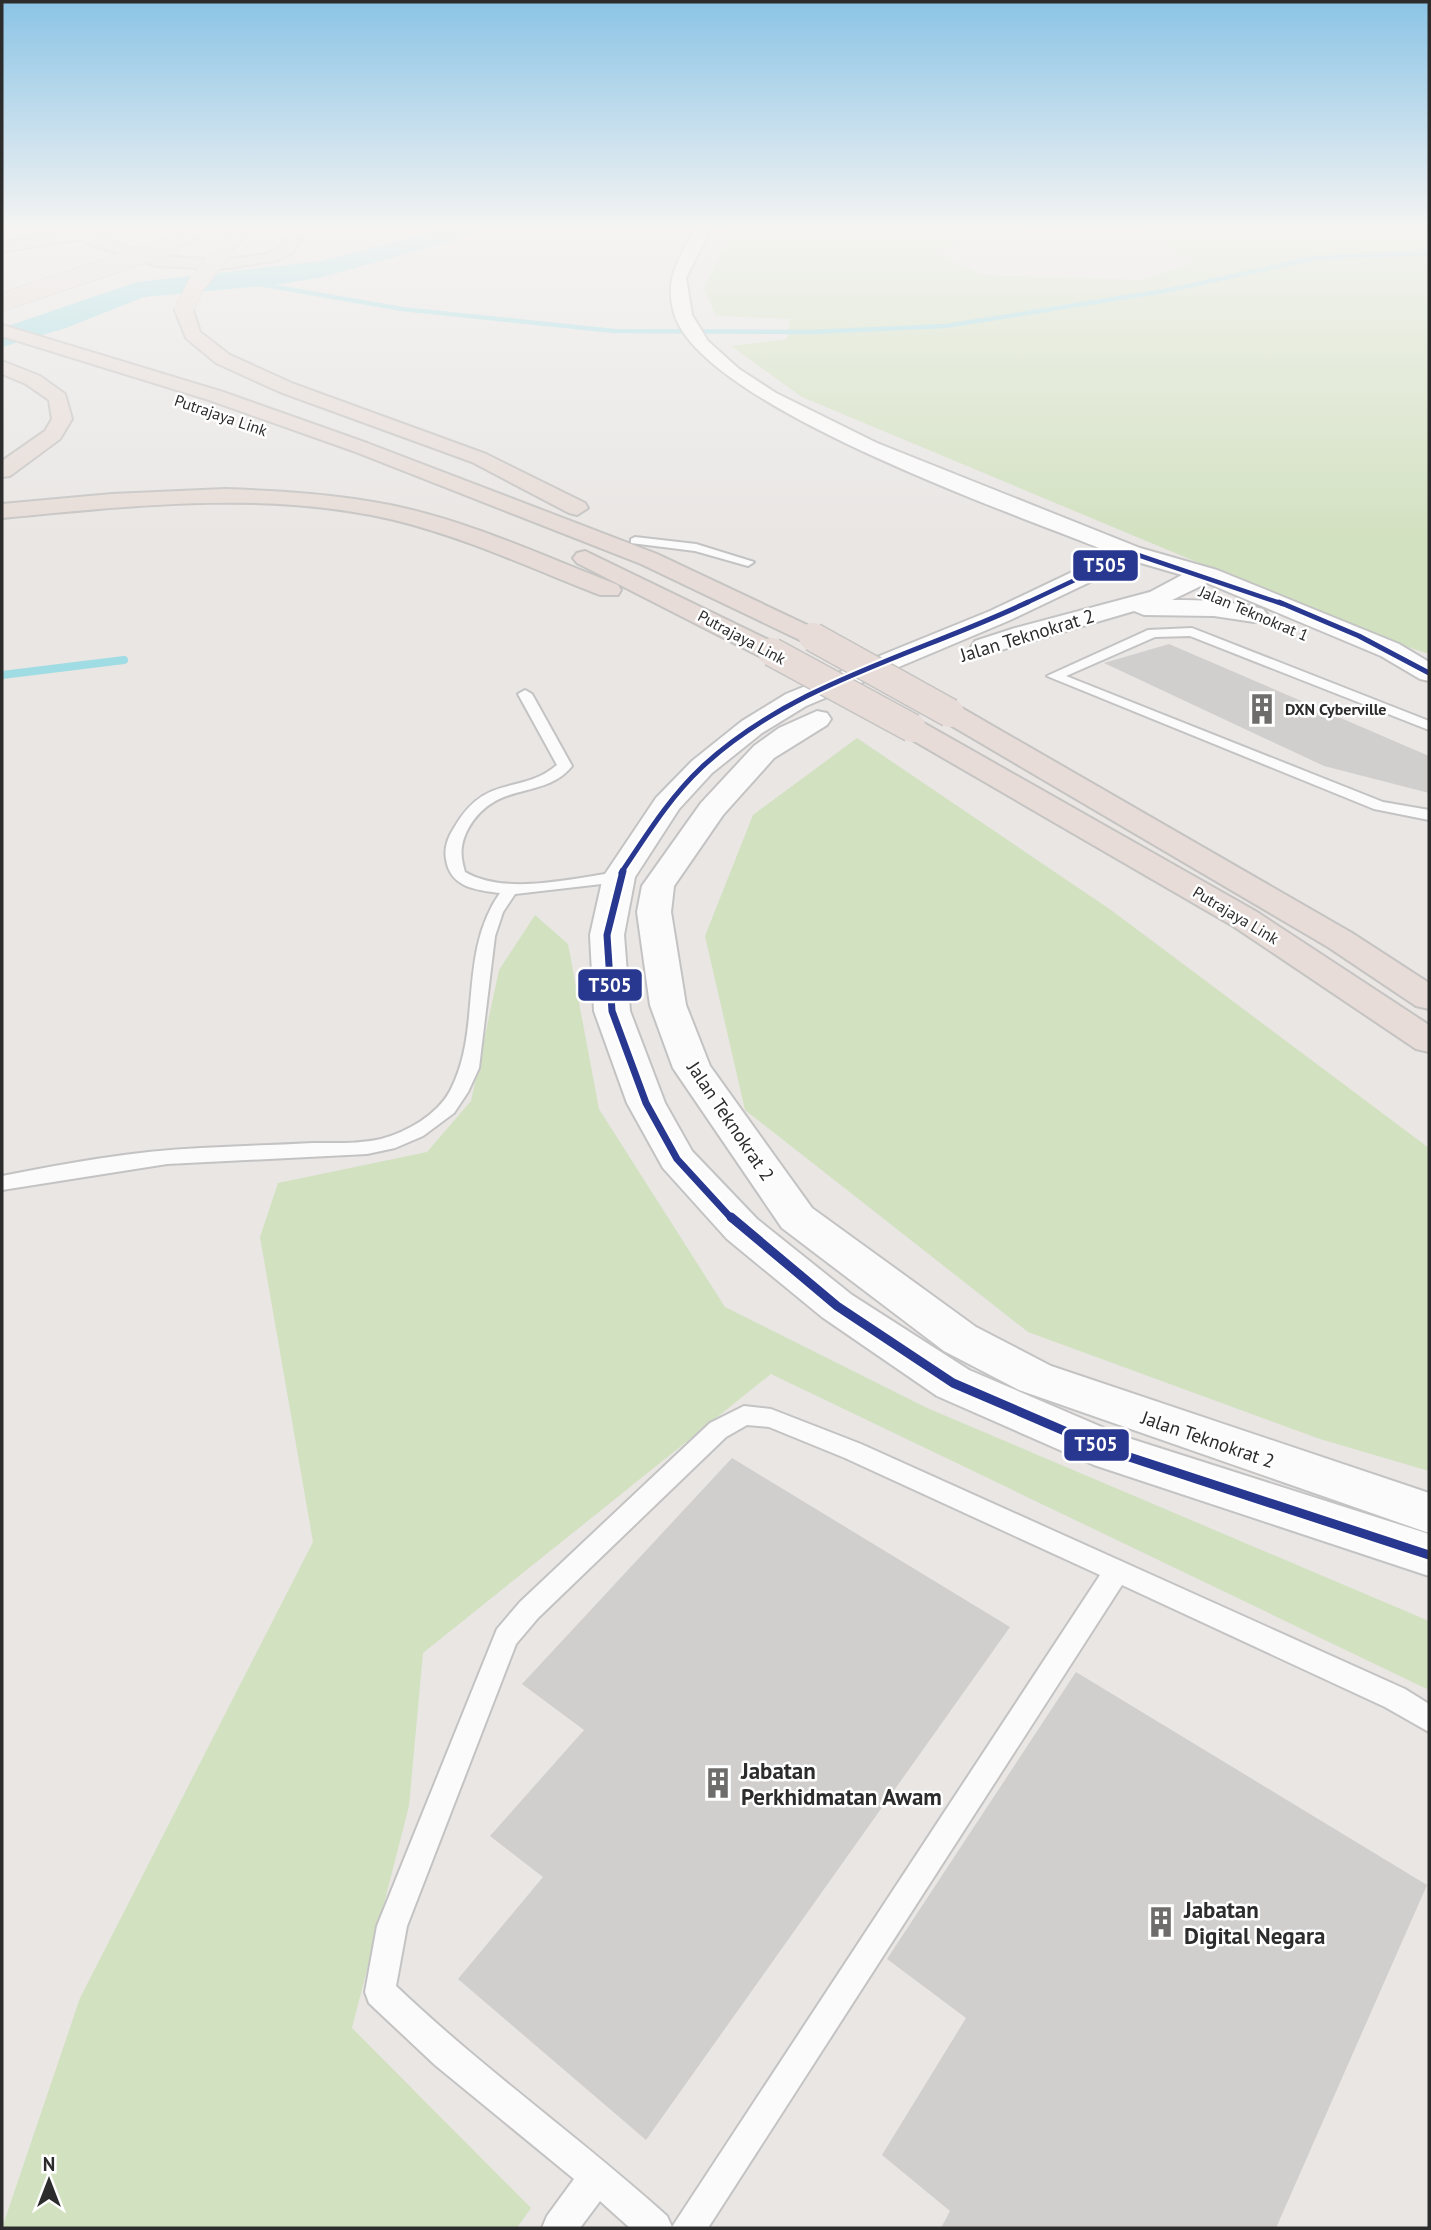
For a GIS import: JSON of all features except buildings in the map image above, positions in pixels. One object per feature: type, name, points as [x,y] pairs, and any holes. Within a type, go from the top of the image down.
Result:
[{"type":"highway","name":"Putrajaya Link","points":[[15,334],[216,396],[360,446],[649,559],[813,637],[950,713],[1340,940],[1429,998]]},
{"type":"highway","points":[[192,334],[223,359],[287,388],[479,458],[635,541],[649,559]]},
{"type":"highway","name":"Putrajaya Link","points":[[2,344],[186,403],[481,510],[727,627],[912,728],[1245,919],[1429,1041]]},
{"type":"highway","points":[[2,367],[33,380],[58,398],[62,419],[53,435],[2,471]]},
{"type":"highway","points":[[2,511],[137,497],[224,495],[353,508],[445,527],[688,620],[727,627]]},
{"type":"main road","name":"Jalan Teknokrat 1","points":[[694,334],[701,344],[732,373],[769,397],[870,447],[1127,556],[1254,614],[1360,657],[1420,669]]},
{"type":"main road","name":"Jalan Teknokrat 1","points":[[870,447],[878,455],[1074,560],[1127,556],[1208,575],[1390,650],[1420,669]]},
{"type":"main road","name":"Jalan Teknokrat 2","points":[[1127,556],[1074,560],[796,700],[752,727],[702,767],[667,804],[619,877],[607,935],[612,1011],[646,1102],[677,1159],[742,1228],[837,1306],[953,1383],[1111,1451],[1429,1555]]},
{"type":"main road","points":[[1074,560],[1136,575],[1155,587],[1159,597]]},
{"type":"main road","name":"Jalan Teknokrat 2","points":[[1208,575],[1182,583],[1159,597],[1024,633],[948,660],[821,717],[789,734],[764,752],[712,809],[658,886],[655,925],[668,1005],[692,1068],[797,1218],[960,1339],[1035,1378],[1429,1514]]},
{"type":"main road","points":[[1107,610],[1179,606],[1254,614]]},
{"type":"lane","points":[[635,541],[696,548],[748,562]]},
{"type":"lane","points":[[1429,726],[1192,632],[1153,633],[1054,676],[1379,806],[1429,815]]},
{"type":"lane","points":[[525,694],[565,766],[554,777],[539,783],[503,790],[489,796],[458,833],[453,853],[458,874],[476,884],[510,890],[619,877]]},
{"type":"lane","points":[[2,1183],[83,1167],[188,1155],[357,1149],[396,1141],[443,1116],[461,1090],[477,1033],[484,946],[497,904],[510,890]]},
{"type":"lane","points":[[655,2228],[598,2175],[419,2031],[380,1992],[392,1926],[506,1637],[521,1619],[718,1430],[744,1415],[771,1418],[853,1451],[1395,1698],[1429,1719]]},
{"type":"lane","points":[[688,2228],[1117,1571]]},
{"type":"lane","points":[[559,2228],[598,2175]]},
{"type":"green space","points":[[788,334],[1429,334],[1429,654],[1371,635],[802,397],[731,346],[787,339]]},
{"type":"green space","points":[[857,738],[1111,910],[1429,1148],[1429,1471],[1320,1439],[1028,1332],[745,1110],[705,936],[753,815]]},
{"type":"green space","points":[[535,915],[568,944],[599,1109],[725,1307],[927,1408],[1429,1621],[1429,1690],[771,1374],[423,1653],[409,1806],[352,2028],[531,2208],[517,2228],[2,2228],[80,1998],[313,1542],[260,1237],[278,1183],[427,1152],[471,1101],[499,970]]},
{"type":"waterway","points":[[2,338],[15,334]]},
{"type":"waterway","points":[[2,675],[124,660]]},
{"type":"transit line","name":"T505","points":[[1429,673],[1359,636],[1285,604],[1132,553],[999,616],[796,700],[752,727],[702,767],[667,804],[619,877],[607,935],[612,1011],[646,1103],[677,1159],[742,1229],[837,1306],[953,1383],[1111,1451],[1429,1555]]},
{"type":"place","name":"DXN Cyberville","points":[[1262,709]]},
{"type":"place","name":"Jabatan Perkhidmatan Awam","points":[[718,1783]]},
{"type":"place","name":"Jabatan Digital Negara","points":[[1161,1922]]}]
